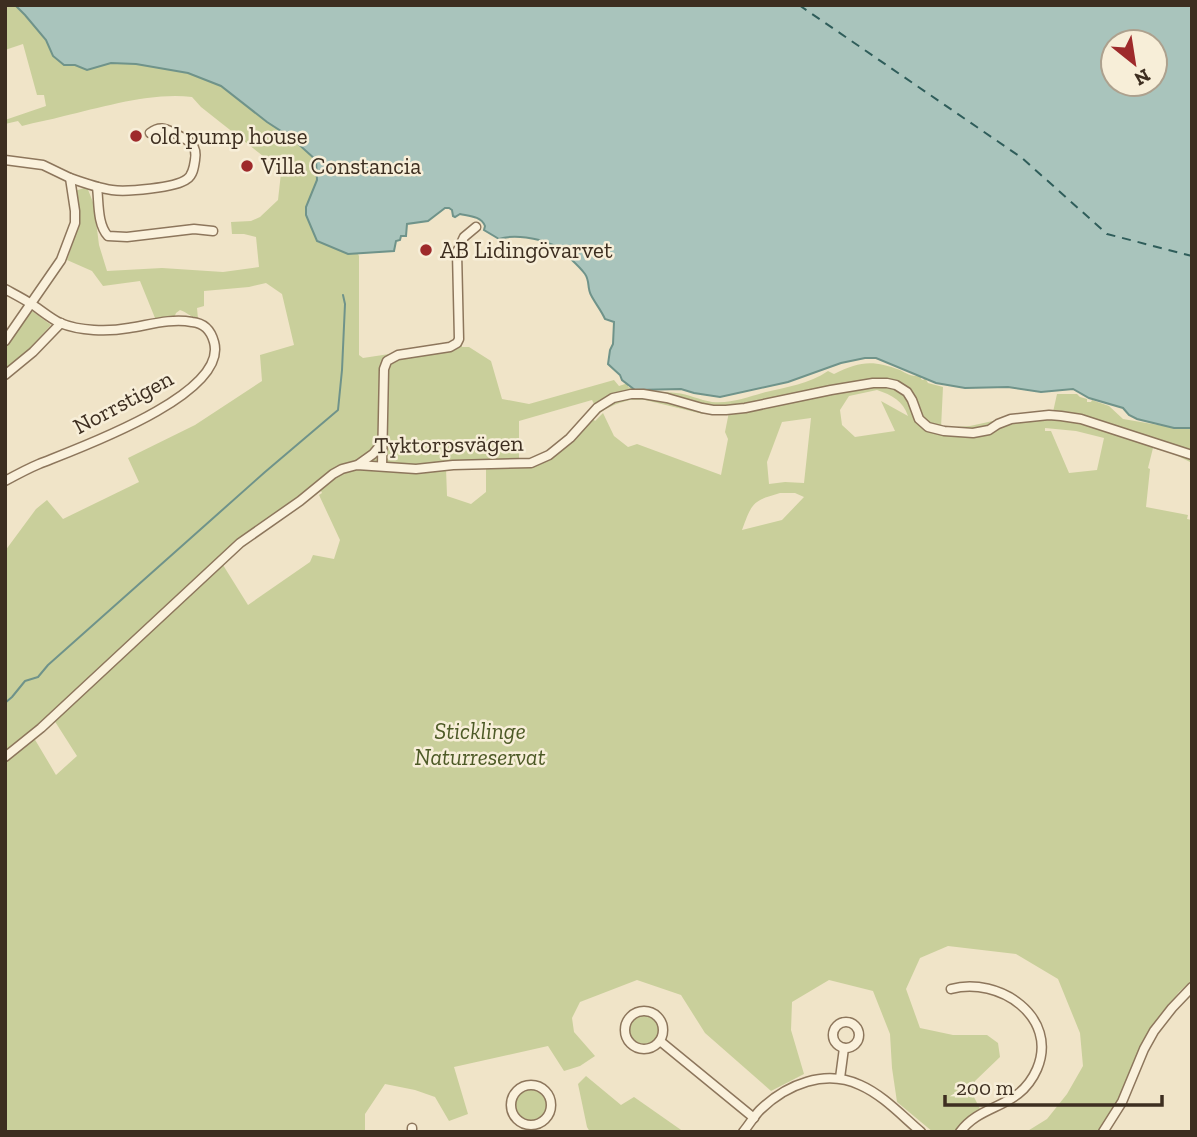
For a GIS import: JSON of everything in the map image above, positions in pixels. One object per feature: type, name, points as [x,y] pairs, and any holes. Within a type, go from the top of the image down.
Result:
[{"type":"street","points":[[5,160],[43,166],[97,187],[122,191],[148,189],[188,178],[196,150],[190,142],[165,129],[156,128],[150,133]]},
{"type":"street","points":[[5,341],[61,260],[73,229],[75,211],[70,178]]},
{"type":"street","points":[[97,187],[102,225],[108,236],[127,237],[194,229],[213,231]]},
{"type":"street","points":[[382,466],[384,369],[387,360],[398,355],[450,347],[457,343],[457,252],[464,237],[476,227]]},
{"type":"street","name":"Norrstigen","points":[[5,289],[61,323],[74,327],[104,331],[161,322],[191,321],[207,328],[215,345],[213,363],[195,384],[160,410],[111,436],[5,481]]},
{"type":"street","points":[[5,375],[33,352],[61,323]]},
{"type":"street","name":"Tyktorpsvägen","points":[[5,758],[49,721],[240,543],[333,474],[357,465],[416,469],[531,463],[548,455],[570,438],[604,403],[613,398],[643,394],[713,410],[726,410],[873,383],[896,385],[907,392],[919,419],[928,427],[944,431],[973,433],[989,430],[1011,419],[1061,416],[1081,419],[1192,455]]},
{"type":"street","points":[[357,465],[373,454],[383,442]]},
{"type":"street","points":[[951,989],[968,986],[992,988],[1016,1000],[1038,1030],[1041,1049],[1036,1071],[1023,1091],[1009,1101],[971,1119],[960,1132]]},
{"type":"street","points":[[1103,1132],[1122,1102],[1154,1031],[1171,1008],[1192,987]]},
{"type":"street","points":[[642,1010],[659,1017],[663,1029],[660,1041],[652,1048],[644,1049],[632,1045],[625,1031],[631,1015],[642,1010]]},
{"type":"street","points":[[660,1041],[754,1118]]},
{"type":"street","points":[[840,1078],[844,1048]]},
{"type":"street","points":[[743,1132],[760,1110],[775,1098],[797,1085],[827,1077],[840,1078],[872,1091],[921,1132]]},
{"type":"street","points":[[531,1085],[543,1089],[547,1094],[551,1106],[547,1118],[542,1122],[525,1124],[514,1116],[512,1099],[519,1089],[531,1085]]},
{"type":"street","points":[[542,1122],[548,1132]]},
{"type":"green space","name":"Sticklinge Naturreservat","points":[[5,5],[15,5],[64,65],[75,65],[87,70],[111,63],[136,64],[188,73],[221,86],[267,122],[281,131],[293,134],[317,161],[359,256],[359,355],[363,358],[462,343],[462,347],[469,347],[491,361],[502,399],[529,404],[614,380],[619,386],[628,383],[628,387],[640,391],[676,393],[712,402],[726,402],[798,384],[828,371],[834,374],[851,366],[874,363],[913,376],[921,376],[921,379],[925,378],[928,383],[943,387],[941,428],[970,426],[1053,412],[1057,394],[1077,394],[1087,399],[1087,402],[1092,400],[1109,406],[1123,419],[1182,429],[1186,426],[1192,428],[1192,463],[1153,448],[1148,468],[1146,507],[1188,515],[1187,519],[1192,520],[1192,980],[1154,1024],[1118,1103],[1098,1132],[1026,1132],[1047,1119],[1067,1094],[1083,1066],[1080,1033],[1058,979],[1016,954],[948,946],[920,958],[906,989],[920,1028],[953,1035],[987,1035],[998,1043],[1000,1057],[975,1081],[973,1095],[981,1111],[965,1121],[956,1132],[933,1132],[897,1102],[890,1034],[873,991],[829,980],[792,1002],[791,1030],[804,1074],[771,1091],[705,1033],[681,995],[637,980],[580,1002],[572,1018],[574,1032],[595,1056],[580,1066],[564,1071],[548,1046],[454,1067],[468,1114],[449,1121],[435,1097],[385,1084],[365,1114],[365,1132],[5,1132],[5,551],[36,509],[47,500],[63,519],[139,482],[128,458],[195,425],[262,381],[260,355],[294,345],[282,294],[266,283],[204,291],[204,306],[197,308],[198,319],[180,310],[174,318],[155,318],[140,281],[103,286],[92,271],[67,260],[80,217],[75,191],[87,187],[94,205],[99,245],[107,271],[162,268],[223,272],[259,267],[256,237],[232,234],[231,222],[251,221],[260,217],[278,200],[281,173],[192,97],[144,98],[22,126],[18,121],[5,124],[5,120],[46,106],[44,95],[37,95],[23,44],[5,50]],"holes":[[[877,390],[896,399],[908,416],[881,401],[895,431],[855,437],[842,425],[840,410],[849,396]],[[592,400],[595,406],[554,447],[541,456],[519,460],[519,421]],[[645,400],[703,414],[729,412],[725,432],[728,439],[721,475],[637,444],[628,447],[614,436],[603,413],[595,421],[593,419],[619,403]],[[811,418],[804,483],[769,484],[767,462],[782,422]],[[1045,428],[1076,431],[1104,438],[1097,470],[1069,473],[1051,431],[1045,431]],[[446,468],[486,468],[486,492],[471,504],[447,496]],[[321,491],[319,495],[340,540],[334,559],[313,555],[310,562],[248,605],[223,565],[243,546]],[[780,493],[795,493],[804,497],[782,520],[742,530],[754,504]],[[54,720],[77,756],[56,775],[34,738]]]},
{"type":"green space","points":[[32,311],[51,325],[19,360],[5,370],[5,347]]},
{"type":"green space","points":[[644,1014],[655,1018],[659,1029],[655,1040],[644,1044],[633,1040],[629,1029],[633,1018]]},
{"type":"green space","points":[[586,1076],[621,1105],[634,1097],[684,1132],[590,1132],[578,1084]]},
{"type":"green space","points":[[531,1090],[542,1095],[547,1106],[542,1117],[531,1122],[520,1117],[515,1106],[520,1095]]},
{"type":"water","points":[[15,5],[1192,5],[1192,428],[1174,428],[1137,419],[1123,408],[1089,398],[1073,389],[1041,392],[1008,387],[965,388],[936,383],[876,358],[841,363],[788,382],[720,397],[681,389],[635,390],[608,364],[613,344],[614,322],[605,319],[590,292],[585,274],[556,247],[540,240],[526,238],[499,239],[484,230],[485,226],[478,218],[460,214],[455,217],[452,210],[445,208],[428,221],[407,224],[406,236],[401,236],[400,240],[396,241],[394,251],[348,254],[317,241],[306,215],[306,207],[317,180],[316,160],[296,142],[293,134],[281,131],[267,122],[221,86],[188,73],[136,64],[111,63],[87,70],[75,65],[64,65],[53,56],[46,40]]},
{"type":"waterway","points":[[5,703],[25,681],[38,677],[48,665],[338,410],[345,304],[343,295]]},
{"type":"ferry route","points":[[799,5],[1022,158],[1107,234],[1192,256]]},
{"type":"place","name":"old pump house","points":[[136,136]]},
{"type":"place","name":"Villa Constancia","points":[[247,166]]},
{"type":"place","name":"AB Lidingövarvet","points":[[426,250]]}]
